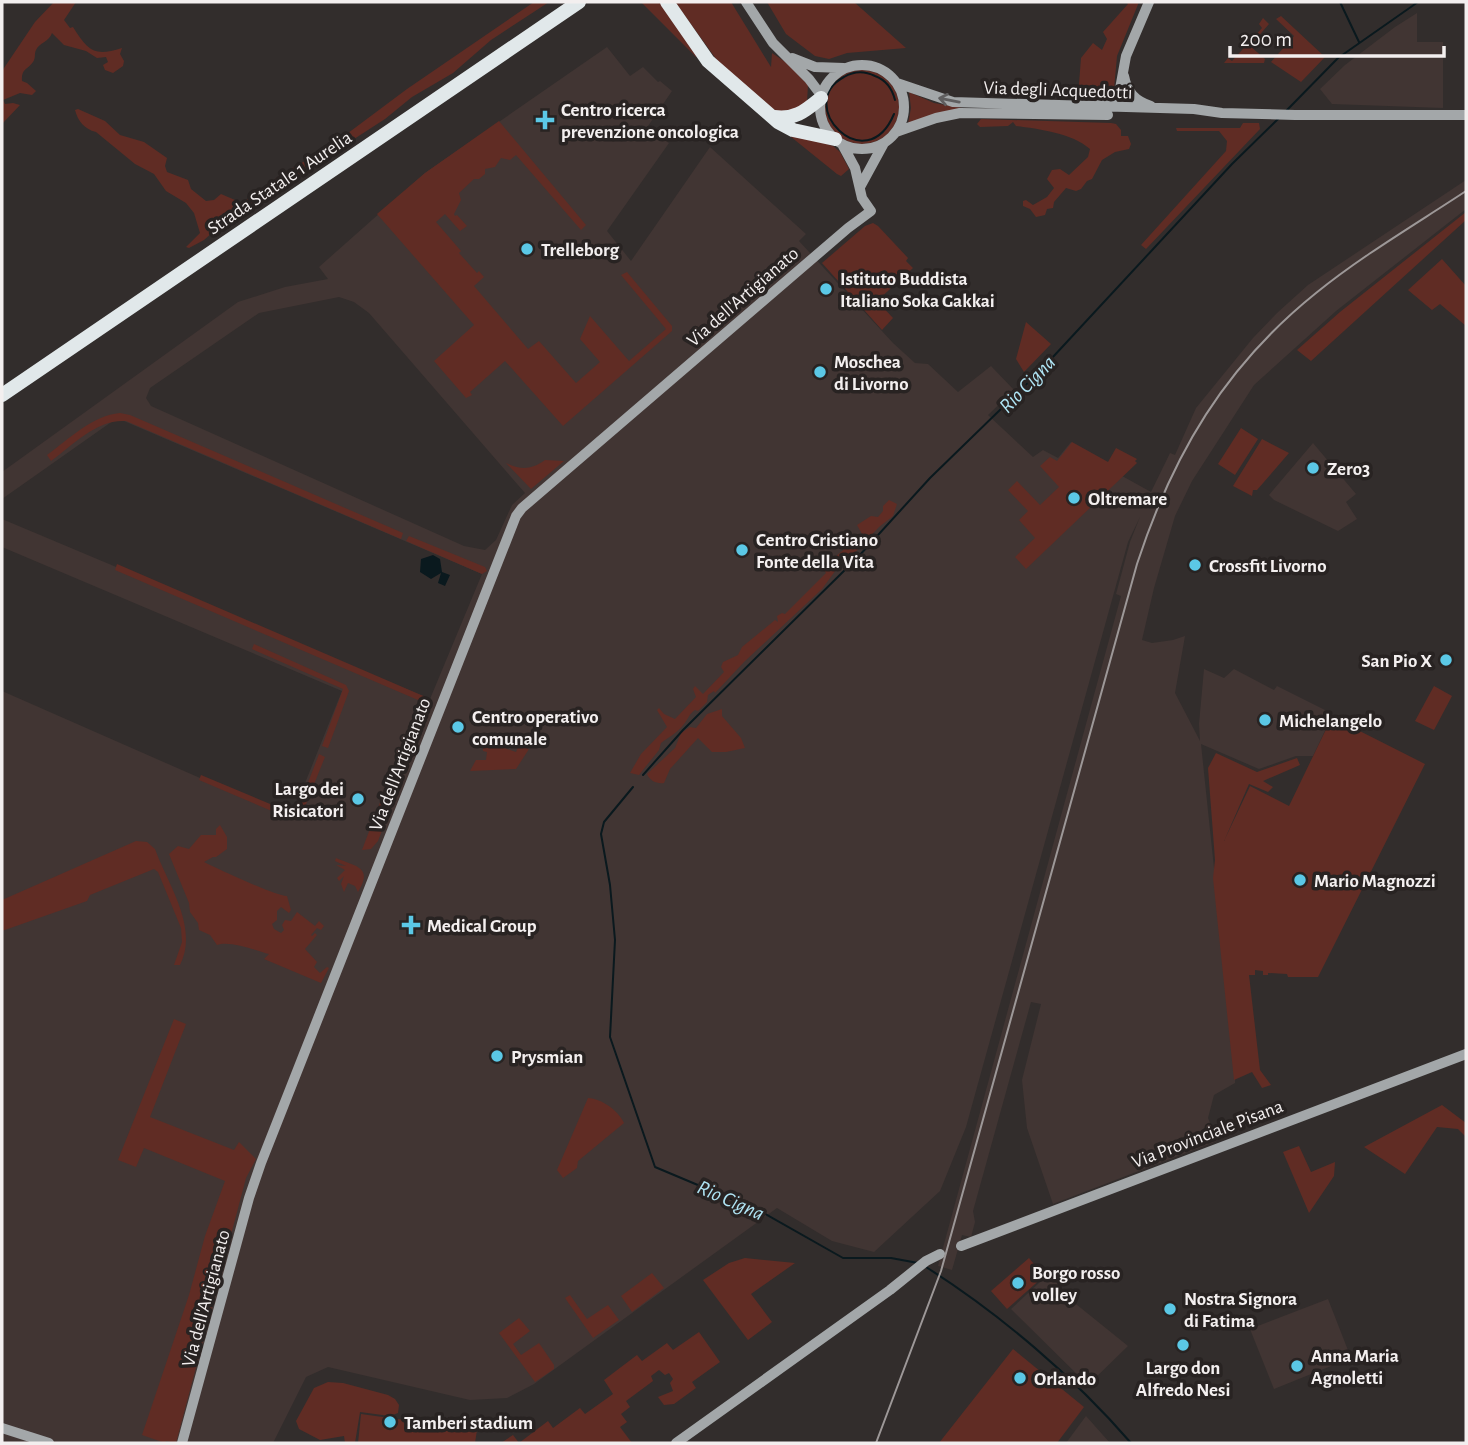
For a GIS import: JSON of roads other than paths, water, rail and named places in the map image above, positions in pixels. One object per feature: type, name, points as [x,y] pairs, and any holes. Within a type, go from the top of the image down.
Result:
[{"type":"highway","name":"Strada Statale 1 Aurelia","points":[[2,386],[563,2]]},
{"type":"highway","name":"Strada Statale 1 Aurelia","points":[[2,395],[579,2]]},
{"type":"highway","points":[[667,2],[708,61],[772,116],[793,130],[838,141]]},
{"type":"highway","points":[[772,116],[795,117],[807,111],[821,97]]},
{"type":"street","points":[[1090,107],[1111,101],[1120,89],[1126,56],[1149,2]]},
{"type":"street","points":[[748,5],[783,53],[809,79],[821,97]]},
{"type":"street","points":[[783,53],[815,66],[874,66],[887,72],[897,83],[903,95],[904,107],[902,121],[896,132],[884,143],[863,149],[838,141]]},
{"type":"street","points":[[846,68],[832,77],[821,97],[821,117],[826,129],[838,141],[855,168],[861,192]]},
{"type":"street","points":[[1124,73],[1126,85],[1132,95],[1140,103],[1160,109]]},
{"type":"street","name":"Via degli Acquedotti","points":[[897,83],[953,102],[1291,115],[1466,115]]},
{"type":"street","name":"Via degli Acquedotti","points":[[896,132],[960,113],[1193,116],[1222,113]]},
{"type":"street","name":"Via dell'Artigianato","points":[[848,228],[884,143]]},
{"type":"street","name":"Via dell'Artigianato","points":[[182,1443],[261,1163],[516,516],[593,446],[871,211],[861,192]]},
{"type":"street","name":"Via Provinciale Pisana","points":[[961,1246],[1466,1054]]},
{"type":"street","points":[[676,1443],[926,1261],[940,1254]]},
{"type":"street","points":[[2,1428],[49,1443]]},
{"type":"waterway","points":[[1340,2],[1359,42]]},
{"type":"waterway","name":"Rio Cigna","points":[[1287,110],[1338,58],[1418,2]]},
{"type":"waterway","points":[[894,114],[882,133],[867,140],[852,139],[839,131],[830,118],[826,104],[830,89],[844,77],[860,72],[871,74],[885,82],[895,100]]},
{"type":"waterway","name":"Rio Cigna","points":[[643,775],[683,730],[858,557],[930,478],[1039,372],[1232,164],[1278,119]]},
{"type":"waterway","name":"Rio Cigna","points":[[633,787],[604,822],[601,834],[610,885],[615,940],[610,1037],[655,1167],[762,1212],[843,1258],[891,1258],[918,1263]]},
{"type":"waterway","name":"Rio Cigna","points":[[926,1267],[981,1305],[1035,1348],[1085,1394],[1131,1443]]},
{"type":"railway","points":[[876,1443],[941,1271],[1137,564],[1167,486],[1185,449],[1229,382],[1284,321],[1352,266],[1466,191]]},
{"type":"place","name":"Centro ricerca prevenzione oncologica","points":[[545,120]]},
{"type":"place","name":"Trelleborg","points":[[527,249]]},
{"type":"place","name":"Istituto Buddista Italiano Soka Gakkai","points":[[826,289]]},
{"type":"place","name":"Moschea di Livorno","points":[[820,372]]},
{"type":"place","name":"Zero3","points":[[1313,468]]},
{"type":"place","name":"Oltremare","points":[[1074,498]]},
{"type":"place","name":"Centro Cristiano Fonte della Vita","points":[[742,550]]},
{"type":"place","name":"Crossfit Livorno","points":[[1195,565]]},
{"type":"place","name":"San Pio X","points":[[1446,660]]},
{"type":"place","name":"Michelangelo","points":[[1265,720]]},
{"type":"place","name":"Centro operativo comunale","points":[[458,727]]},
{"type":"place","name":"Largo dei Risicatori","points":[[358,799]]},
{"type":"place","name":"Mario Magnozzi","points":[[1300,880]]},
{"type":"place","name":"Medical Group","points":[[411,925]]},
{"type":"place","name":"Prysmian","points":[[497,1056]]},
{"type":"place","name":"Borgo rosso volley","points":[[1018,1283]]},
{"type":"place","name":"Nostra Signora di Fatima","points":[[1170,1309]]},
{"type":"place","name":"Largo don Alfredo Nesi","points":[[1183,1345]]},
{"type":"place","name":"Anna Maria Agnoletti","points":[[1297,1366]]},
{"type":"place","name":"Orlando","points":[[1020,1378]]},
{"type":"place","name":"Tamberi stadium","points":[[390,1422]]}]
